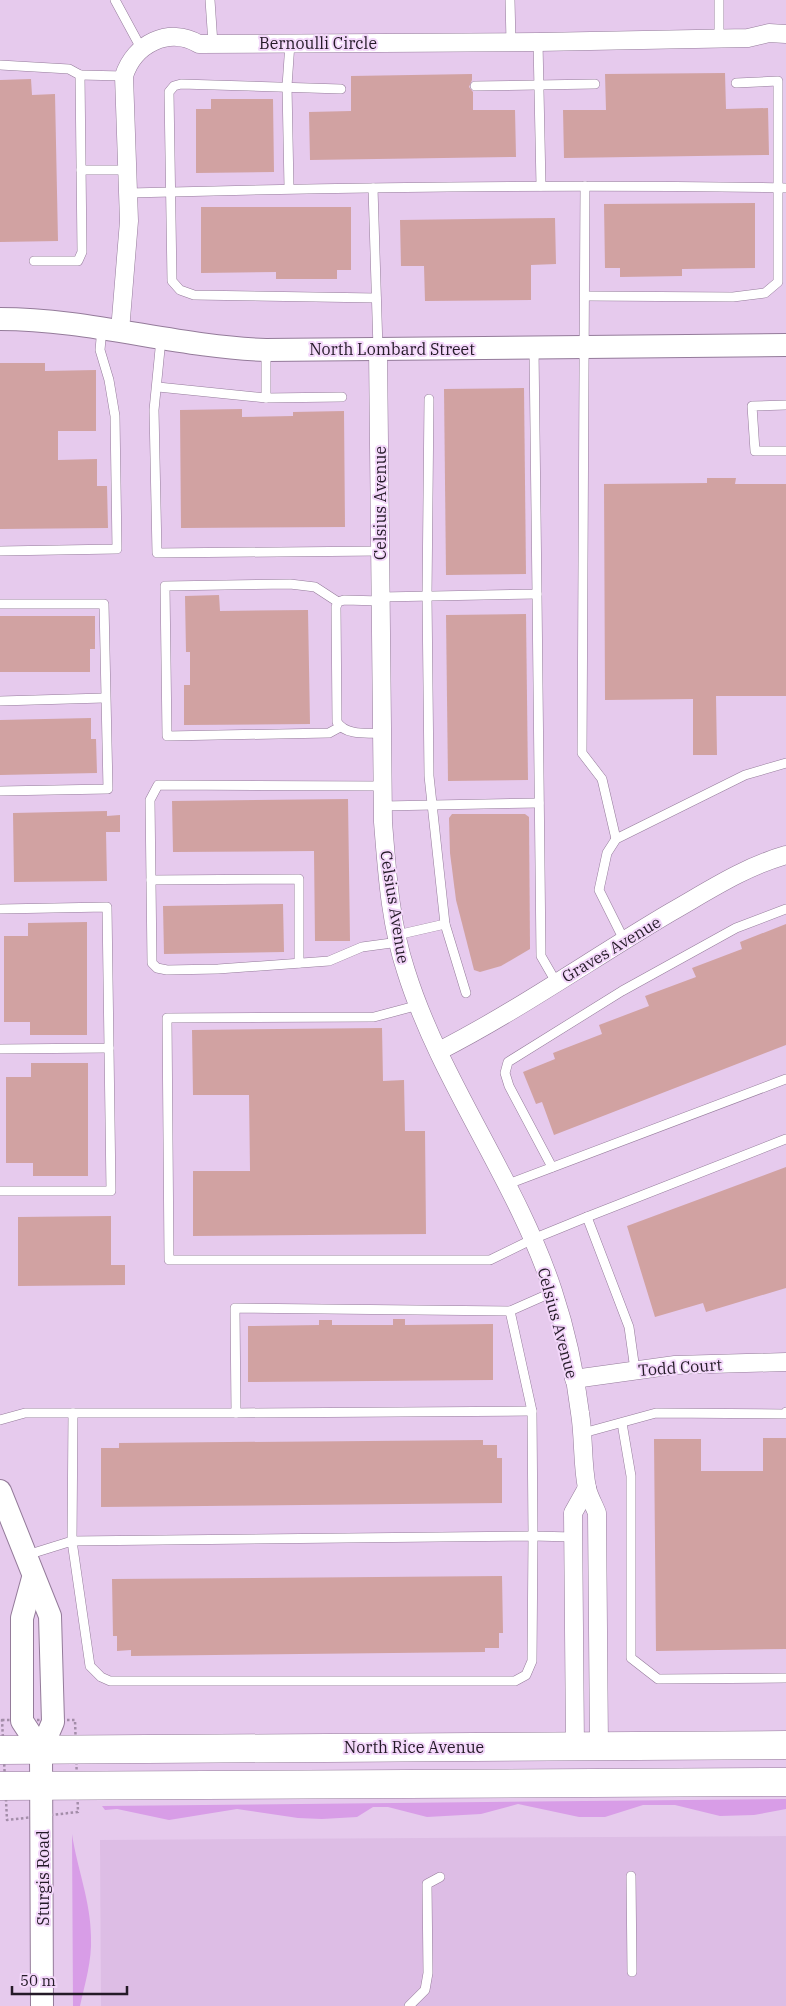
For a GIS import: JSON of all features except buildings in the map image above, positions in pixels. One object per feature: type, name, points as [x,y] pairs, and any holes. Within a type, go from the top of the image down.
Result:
[{"type":"highway","name":"North Rice Avenue","points":[[0,1750],[786,1745]]},
{"type":"highway","points":[[427,1784],[450,1767],[587,1765],[597,1756],[587,1746]]},
{"type":"highway","points":[[0,1786],[786,1782]]},
{"type":"street","name":"Bernoulli Circle","points":[[141,48],[153,41],[167,37],[181,37],[199,44],[213,44],[538,42],[748,38],[769,33],[786,34]]},
{"type":"street","points":[[111,329],[129,221],[124,76],[132,58],[141,48]]},
{"type":"street","name":"North Lombard Street","points":[[0,319],[69,323],[161,338],[266,350],[786,345]]},
{"type":"street","name":"Celsius Avenue","points":[[378,349],[382,806],[386,871],[398,939],[406,971],[439,1051],[508,1184],[533,1239],[553,1292],[574,1378],[583,1433],[587,1488],[597,1513],[587,1746]]},
{"type":"street","name":"Graves Avenue","points":[[439,1051],[471,1034],[734,875],[786,855]]},
{"type":"street","name":"Todd Court","points":[[574,1378],[683,1365],[786,1362]]},
{"type":"street","points":[[587,1488],[573,1513],[587,1746]]},
{"type":"street","name":"Sturgis Road","points":[[1,1497],[27,1555],[34,1578],[50,1616],[52,1640],[53,1722],[41,1750],[43,1786],[42,2006]]},
{"type":"street","points":[[34,1578],[22,1618],[22,1721],[41,1750]]},
{"type":"lane","points":[[115,0],[141,48]]},
{"type":"lane","points":[[210,0],[213,44]]},
{"type":"lane","points":[[510,0],[511,42]]},
{"type":"lane","points":[[719,0],[719,38]]},
{"type":"lane","points":[[538,42],[541,186]]},
{"type":"lane","points":[[289,188],[287,86],[290,43]]},
{"type":"lane","points":[[0,65],[69,68],[80,75],[124,76]]},
{"type":"lane","points":[[34,261],[78,260],[82,252],[80,75]]},
{"type":"lane","points":[[586,296],[734,297],[765,293],[778,282],[781,188],[778,81],[736,83]]},
{"type":"lane","points":[[341,89],[181,84],[174,86],[168,92],[172,281],[180,290],[194,295],[376,298]]},
{"type":"lane","points":[[475,86],[595,84]]},
{"type":"lane","points":[[81,170],[128,170]]},
{"type":"lane","points":[[128,193],[289,188],[541,186],[781,188]]},
{"type":"lane","points":[[585,186],[586,296],[582,753],[602,779],[616,839]]},
{"type":"lane","points":[[373,188],[378,349]]},
{"type":"lane","points":[[0,551],[117,549],[115,416],[109,380],[100,350],[111,329]]},
{"type":"lane","points":[[161,338],[158,387],[154,410],[157,553],[380,551]]},
{"type":"lane","points":[[534,348],[541,956],[556,982]]},
{"type":"lane","points":[[266,350],[266,398]]},
{"type":"lane","points":[[158,387],[266,398],[342,397]]},
{"type":"lane","points":[[429,399],[427,596],[429,776],[445,924],[466,994]]},
{"type":"lane","points":[[786,405],[752,406],[755,451],[786,451]]},
{"type":"lane","points":[[338,602],[315,587],[290,584],[165,586],[168,736],[329,733],[340,727]]},
{"type":"lane","points":[[338,602],[344,600],[427,596],[537,594]]},
{"type":"lane","points":[[338,602],[336,607],[337,722],[340,727],[356,733],[382,733]]},
{"type":"lane","points":[[0,604],[104,604],[104,698],[108,789],[0,791]]},
{"type":"lane","points":[[0,701],[104,698]]},
{"type":"lane","points":[[624,940],[599,890],[607,853],[616,839],[745,775],[786,763]]},
{"type":"lane","points":[[382,786],[158,785],[150,800],[152,963],[157,968],[218,969],[329,961],[362,947],[398,939],[445,924]]},
{"type":"lane","points":[[382,806],[540,803]]},
{"type":"lane","points":[[151,880],[299,879],[299,963]]},
{"type":"lane","points":[[0,909],[107,907],[111,1191],[0,1191]]},
{"type":"lane","points":[[552,1167],[509,1086],[506,1073],[508,1062],[622,991],[736,928],[786,909]]},
{"type":"lane","points":[[419,1004],[374,1017],[167,1018],[169,1260],[490,1260],[533,1239],[786,1139]]},
{"type":"lane","points":[[0,1049],[109,1048]]},
{"type":"lane","points":[[508,1184],[786,1079]]},
{"type":"lane","points":[[587,1217],[629,1327],[635,1370]]},
{"type":"lane","points":[[236,1412],[235,1308],[510,1311],[553,1292]]},
{"type":"lane","points":[[73,1414],[72,1541],[90,1666],[101,1677],[110,1681],[514,1681],[526,1675],[532,1661],[532,1411],[510,1311]]},
{"type":"lane","points":[[0,1420],[25,1413],[532,1411]]},
{"type":"lane","points":[[583,1433],[656,1413],[785,1414],[786,1412]]},
{"type":"lane","points":[[622,1423],[631,1476],[631,1658],[658,1679],[786,1678]]},
{"type":"lane","points":[[27,1555],[72,1541],[573,1537]]},
{"type":"lane","points":[[631,1876],[632,1972]]},
{"type":"lane","points":[[409,2006],[425,1990],[429,1960],[427,1884],[440,1877]]},
{"type":"shaded area","points":[[786,1799],[786,1809],[754,1815],[720,1816],[675,1805],[643,1805],[605,1817],[579,1817],[518,1804],[481,1814],[427,1817],[388,1807],[373,1807],[357,1817],[298,1818],[237,1809],[169,1820],[117,1809],[105,1810],[102,1806]]},
{"type":"shaded area","points":[[72,1834],[89,1911],[91,1937],[89,1963],[80,2006],[73,2006]]},
{"type":"shaded area","points":[[786,1836],[786,2006],[101,2006],[100,1840]]}]
